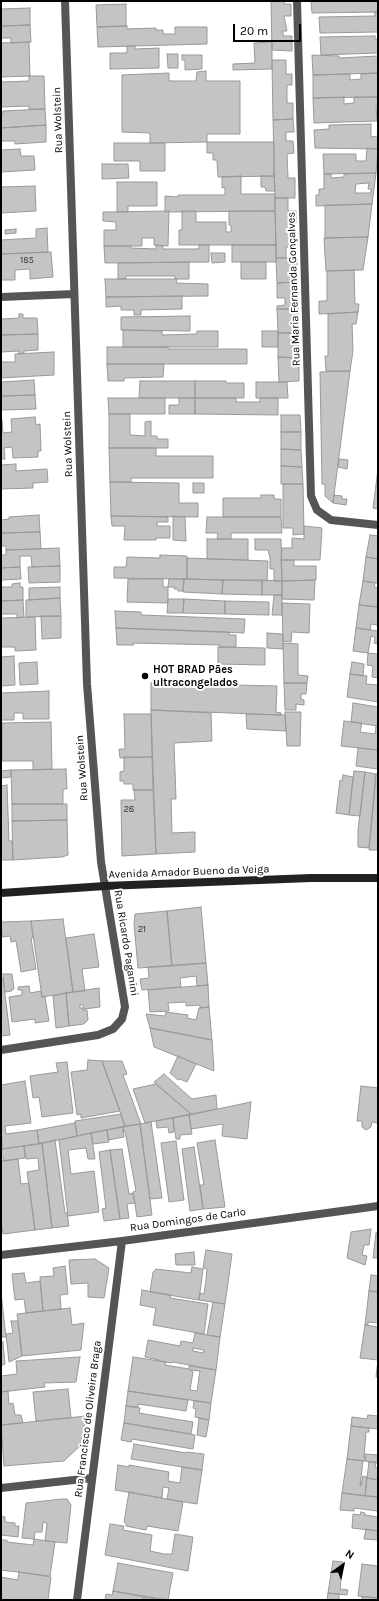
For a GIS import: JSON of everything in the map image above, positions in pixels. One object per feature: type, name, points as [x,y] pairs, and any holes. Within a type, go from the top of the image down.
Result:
[{"type":"main road","name":"Avenida Amador Bueno da Veiga","points":[[1,893],[105,886],[312,878],[378,878]]},
{"type":"street","name":"Rua Wolstein","points":[[65,1],[87,684],[101,862],[105,886]]},
{"type":"street","name":"Rua Maria Fernanda Gonçalves","points":[[296,1],[311,496],[317,510],[331,520],[378,525]]},
{"type":"street","points":[[1,297],[74,294]]},
{"type":"street","name":"Rua Ricardo Paganini","points":[[1,1050],[98,1035],[113,1029],[122,1019],[125,1007],[105,886]]},
{"type":"street","name":"Rua Domingos de Carlo","points":[[1,1255],[122,1241],[378,1206]]},
{"type":"street","name":"Rua Francisco de Oliveira Braga","points":[[77,1600],[122,1241]]},
{"type":"street","points":[[1,1488],[92,1478]]},
{"type":"building","points":[[271,1],[284,1],[284,4],[291,4],[291,16],[284,16],[287,31],[283,31],[283,36],[292,36],[292,51],[272,50]]},
{"type":"building","points":[[311,1],[378,1],[378,12],[312,13]]},
{"type":"building","points":[[126,4],[126,26],[97,27],[96,5]]},
{"type":"building","points":[[30,8],[30,25],[1,26],[1,9]]},
{"type":"building","points":[[375,12],[378,12],[378,32],[320,33],[319,17],[375,16]]},
{"type":"building","points":[[30,25],[31,42],[11,43],[11,38],[1,38],[1,26]]},
{"type":"building","points":[[127,26],[127,29],[156,28],[155,30],[163,30],[163,34],[175,34],[175,27],[207,27],[207,44],[98,47],[97,27]]},
{"type":"building","points":[[375,36],[375,39],[378,39],[378,53],[321,55],[320,37]]},
{"type":"building","points":[[29,42],[30,76],[1,77],[1,43]]},
{"type":"building","points":[[272,42],[272,69],[233,70],[233,64],[255,63],[254,43]]},
{"type":"building","points":[[127,46],[135,46],[135,49],[159,48],[159,68],[110,69],[110,53],[127,53]]},
{"type":"building","points":[[167,54],[178,54],[178,68],[168,68]]},
{"type":"building","points":[[182,55],[202,55],[202,69],[185,70],[185,60],[182,60]]},
{"type":"building","points":[[312,55],[339,56],[339,58],[378,56],[378,73],[313,75]]},
{"type":"building","points":[[272,60],[286,60],[286,74],[292,74],[292,85],[287,85],[287,103],[293,103],[293,119],[273,120]]},
{"type":"building","points":[[206,71],[206,81],[240,81],[240,134],[207,134],[207,142],[150,143],[150,133],[122,132],[122,75],[169,73],[169,81],[196,81],[197,72]]},
{"type":"building","points":[[378,73],[378,97],[313,98],[313,75],[350,74],[350,80],[361,79],[361,74]]},
{"type":"building","points":[[29,76],[44,76],[45,109],[29,109],[29,106],[1,107],[1,82],[29,81]]},
{"type":"building","points":[[344,97],[344,104],[354,103],[354,97],[378,97],[378,105],[376,105],[377,121],[314,123],[313,98]]},
{"type":"building","points":[[45,109],[46,125],[1,128],[1,113],[3,113],[3,111]]},
{"type":"building","points":[[293,119],[294,132],[286,132],[286,141],[293,141],[294,153],[287,154],[288,178],[295,178],[295,198],[275,198],[273,120]]},
{"type":"building","points":[[371,124],[371,137],[378,136],[378,149],[315,148],[314,130],[329,129],[329,125]]},
{"type":"building","points":[[46,125],[46,142],[15,144],[15,141],[1,141],[1,128]]},
{"type":"building","points":[[207,142],[274,142],[274,176],[218,177],[217,160],[213,160],[213,153],[207,153]]},
{"type":"building","points":[[114,143],[165,143],[165,171],[140,171],[140,161],[114,161]]},
{"type":"building","points":[[367,148],[378,149],[376,173],[324,174],[323,154],[356,154],[356,161],[366,161]]},
{"type":"building","points":[[20,149],[21,156],[34,156],[35,170],[1,172],[1,150]]},
{"type":"building","points":[[102,164],[128,164],[129,178],[102,179]]},
{"type":"building","points":[[376,173],[372,204],[316,206],[316,195],[319,195],[319,189],[324,189],[324,174],[331,174],[331,178],[344,177],[344,174]],"holes":[[[369,183],[368,189],[371,189],[371,193],[355,193],[356,184]]]},
{"type":"building","points":[[241,176],[241,194],[275,194],[275,211],[165,212],[165,196],[178,197],[178,195],[225,195],[225,187],[222,188],[222,177]]},
{"type":"building","points":[[261,176],[274,176],[275,191],[266,191],[265,187],[261,187]]},
{"type":"building","points":[[117,182],[157,182],[157,206],[128,206],[128,212],[117,212]]},
{"type":"building","points":[[35,186],[36,211],[1,213],[1,187]]},
{"type":"building","points":[[275,198],[288,198],[288,211],[296,211],[296,223],[289,223],[290,247],[286,247],[286,258],[276,258]]},
{"type":"building","points":[[372,204],[368,237],[325,238],[325,205]]},
{"type":"building","points":[[169,211],[168,246],[154,245],[154,238],[142,238],[142,246],[104,246],[104,230],[116,230],[116,222],[103,221],[103,212]]},
{"type":"building","points":[[182,211],[196,211],[196,222],[226,222],[226,232],[231,232],[231,225],[229,225],[229,211],[275,211],[276,245],[179,245],[179,230],[182,230]]},
{"type":"building","points":[[47,228],[48,252],[1,254],[1,240],[36,238],[36,229]]},
{"type":"building","points":[[16,229],[16,233],[5,234],[5,230]]},
{"type":"building","points":[[368,237],[363,270],[326,271],[324,238]]},
{"type":"building","points":[[156,245],[163,246],[163,249],[199,249],[199,245],[209,245],[209,262],[105,263],[104,246],[131,246],[131,248],[156,249]]},
{"type":"building","points":[[232,245],[276,245],[276,262],[232,262]]},
{"type":"building","points":[[51,252],[53,277],[30,279],[30,269],[15,270],[15,280],[1,280],[1,254]]},
{"type":"building","points":[[211,253],[225,253],[225,262],[212,263]]},
{"type":"building","points":[[276,258],[297,258],[297,282],[277,283]]},
{"type":"building","points":[[189,262],[189,279],[175,279],[175,276],[126,276],[126,279],[118,279],[118,263]]},
{"type":"building","points":[[241,262],[266,262],[266,279],[241,279]]},
{"type":"building","points":[[354,270],[355,304],[359,304],[358,312],[319,314],[319,301],[327,301],[327,271]]},
{"type":"building","points":[[105,279],[177,279],[176,283],[208,284],[208,296],[106,297]]},
{"type":"building","points":[[297,282],[298,309],[277,309],[277,306],[285,305],[285,298],[277,298],[277,283]]},
{"type":"building","points":[[182,296],[182,309],[141,310],[141,315],[134,315],[134,310],[121,310],[121,306],[106,307],[106,297]]},
{"type":"building","points":[[277,309],[298,309],[298,333],[278,333]]},
{"type":"building","points":[[358,312],[356,324],[352,324],[353,351],[350,371],[326,371],[325,356],[328,356],[328,314]]},
{"type":"building","points":[[19,314],[23,314],[23,318],[37,318],[38,334],[1,335],[1,319],[19,318]]},
{"type":"building","points":[[190,316],[190,331],[121,330],[121,317]]},
{"type":"building","points":[[123,330],[162,331],[162,335],[197,334],[197,331],[218,331],[218,347],[123,347]]},
{"type":"building","points":[[262,331],[278,331],[278,347],[262,347]]},
{"type":"building","points":[[278,333],[298,333],[299,358],[278,357]]},
{"type":"building","points":[[38,334],[38,350],[24,351],[24,353],[19,354],[19,351],[1,352],[1,335]]},
{"type":"building","points":[[107,347],[247,349],[247,364],[107,364]]},
{"type":"building","points":[[54,352],[54,375],[1,378],[1,362],[15,362],[15,354]]},
{"type":"building","points":[[278,357],[299,358],[299,381],[279,382]]},
{"type":"building","points":[[107,364],[164,364],[163,377],[124,378],[124,381],[108,381]]},
{"type":"building","points":[[350,371],[333,503],[325,496],[325,484],[322,484],[320,372]]},
{"type":"building","points":[[34,380],[35,395],[1,396],[1,382]]},
{"type":"building","points":[[140,381],[195,381],[195,398],[139,398]]},
{"type":"building","points":[[195,381],[226,381],[226,383],[244,383],[244,398],[195,398]]},
{"type":"building","points":[[256,382],[287,382],[288,398],[256,398]]},
{"type":"building","points":[[35,395],[36,409],[1,410],[1,396]]},
{"type":"building","points":[[108,398],[165,398],[165,414],[109,414]]},
{"type":"building","points":[[179,398],[195,398],[195,414],[169,414],[169,405],[179,405]]},
{"type":"building","points":[[195,398],[236,398],[236,402],[260,402],[260,398],[278,398],[278,415],[195,414]]},
{"type":"building","points":[[109,414],[130,414],[130,435],[145,436],[145,422],[151,421],[151,436],[157,436],[157,439],[168,439],[168,448],[109,448]]},
{"type":"building","points":[[281,415],[300,415],[301,432],[281,432]]},
{"type":"building","points":[[35,417],[36,425],[40,424],[41,451],[38,451],[38,457],[13,458],[12,447],[4,448],[5,459],[1,459],[1,420],[3,433],[12,432],[11,419]]},
{"type":"building","points":[[281,432],[301,432],[301,450],[281,449]]},
{"type":"building","points":[[109,448],[156,448],[156,456],[213,456],[213,478],[131,478],[131,482],[110,482]]},
{"type":"building","points":[[281,449],[301,450],[302,467],[281,466]]},
{"type":"building","points":[[339,459],[348,460],[347,469],[338,467]]},
{"type":"building","points":[[16,464],[16,471],[47,469],[48,482],[33,483],[33,488],[1,489],[1,465]]},
{"type":"building","points":[[281,466],[302,467],[303,484],[281,484]]},
{"type":"building","points":[[378,468],[378,485],[376,485]]},
{"type":"building","points":[[110,482],[179,483],[179,503],[198,503],[198,517],[111,516]]},
{"type":"building","points":[[193,483],[204,483],[204,493],[193,493]]},
{"type":"building","points":[[283,484],[303,484],[304,534],[293,535],[293,528],[283,528]]},
{"type":"building","points":[[376,485],[378,485],[378,509],[373,508]]},
{"type":"building","points":[[261,495],[274,495],[274,499],[281,499],[281,517],[223,517],[223,498],[261,498]]},
{"type":"building","points":[[334,495],[342,496],[342,499],[347,499],[346,505],[333,503]]},
{"type":"building","points":[[39,515],[40,532],[1,533],[1,520],[9,519],[9,517]]},
{"type":"building","points":[[111,516],[168,517],[168,522],[157,522],[157,526],[170,526],[170,538],[156,538],[156,540],[124,540],[125,526],[112,526]]},
{"type":"building","points":[[173,516],[185,517],[186,541],[173,540]]},
{"type":"building","points":[[207,517],[281,517],[282,533],[231,533],[231,539],[217,539],[218,533],[206,533]]},
{"type":"building","points":[[304,526],[322,528],[320,560],[281,560],[282,548],[292,548],[292,538],[304,539]]},
{"type":"building","points":[[40,532],[41,549],[6,550],[6,546],[1,546],[1,533]]},
{"type":"building","points":[[370,535],[378,536],[378,559],[366,557]]},
{"type":"building","points":[[207,539],[248,539],[248,560],[207,559]]},
{"type":"building","points":[[255,539],[281,539],[282,581],[274,581],[274,569],[270,569],[268,550],[255,550]]},
{"type":"building","points":[[59,548],[60,566],[32,567],[31,556],[20,556],[20,567],[1,568],[1,555],[6,555],[6,550]]},
{"type":"building","points":[[160,555],[187,556],[187,579],[114,578],[114,567],[126,567],[127,557],[160,558]]},
{"type":"building","points":[[366,557],[378,559],[378,583],[363,581]]},
{"type":"building","points":[[187,558],[268,561],[267,581],[187,579]]},
{"type":"building","points":[[281,560],[294,560],[294,566],[316,566],[316,580],[282,581]]},
{"type":"building","points":[[60,566],[60,582],[29,583],[28,567]]},
{"type":"building","points":[[20,567],[21,579],[1,580],[1,568]]},
{"type":"building","points":[[128,579],[163,579],[163,587],[168,587],[168,603],[127,602]]},
{"type":"building","points":[[169,579],[184,579],[183,591],[174,589],[175,587],[168,587]]},
{"type":"building","points":[[184,579],[223,580],[222,594],[183,592]]},
{"type":"building","points":[[223,580],[262,580],[262,595],[222,594]]},
{"type":"building","points":[[262,580],[282,581],[282,595],[262,595]]},
{"type":"building","points":[[315,580],[314,600],[282,599],[282,581]]},
{"type":"building","points":[[363,581],[375,583],[374,587],[378,588],[378,607],[359,605]]},
{"type":"building","points":[[20,583],[20,587],[23,587],[23,600],[1,601],[1,587],[12,587],[12,584]]},
{"type":"building","points":[[60,587],[60,598],[29,600],[29,588]]},
{"type":"building","points":[[274,595],[282,595],[282,615],[272,615]]},
{"type":"building","points":[[60,598],[61,616],[26,617],[26,600]]},
{"type":"building","points":[[168,599],[184,599],[183,613],[167,613]]},
{"type":"building","points":[[184,599],[225,601],[225,614],[183,613]]},
{"type":"building","points":[[23,600],[24,617],[17,618],[17,614],[1,614],[1,601]]},
{"type":"building","points":[[225,601],[269,602],[269,615],[225,614]]},
{"type":"building","points":[[282,603],[310,604],[309,633],[292,632],[291,642],[283,641]]},
{"type":"building","points":[[359,605],[378,607],[378,625],[371,624],[370,630],[356,628]]},
{"type":"building","points":[[115,611],[141,612],[141,615],[245,619],[244,633],[116,628]]},
{"type":"building","points":[[41,616],[61,616],[61,638],[42,639]]},
{"type":"building","points":[[35,617],[36,650],[15,651],[15,647],[1,647],[1,618]]},
{"type":"building","points":[[116,628],[229,632],[229,635],[236,635],[236,647],[220,647],[220,645],[133,643],[134,645],[117,645]]},
{"type":"building","points":[[356,628],[378,631],[378,644],[374,643],[375,637],[371,636],[368,653],[353,651]]},
{"type":"building","points":[[267,633],[283,634],[283,649],[267,648]]},
{"type":"building","points":[[283,643],[298,644],[298,675],[308,676],[307,683],[284,683]]},
{"type":"building","points":[[218,647],[265,648],[265,665],[218,664]]},
{"type":"building","points":[[368,653],[378,654],[378,678],[372,677],[373,666],[367,665]]},
{"type":"building","points":[[14,656],[15,685],[1,686],[1,657]]},
{"type":"building","points":[[37,662],[38,684],[20,685],[19,663]]},
{"type":"building","points":[[352,662],[364,664],[363,676],[350,674]]},
{"type":"building","points":[[350,674],[367,676],[366,684],[378,685],[378,702],[347,697]]},
{"type":"building","points":[[151,683],[277,686],[276,712],[281,713],[281,715],[151,710]]},
{"type":"building","points":[[284,683],[307,683],[306,694],[301,694],[301,699],[304,700],[304,705],[296,704],[296,710],[285,710]]},
{"type":"building","points":[[49,691],[49,719],[23,719],[23,713],[14,713],[14,720],[1,720],[1,693]]},
{"type":"building","points":[[353,703],[378,707],[378,726],[351,722]]},
{"type":"building","points":[[151,710],[211,713],[212,741],[174,743],[176,799],[171,799],[172,833],[195,832],[195,852],[156,854]]},
{"type":"building","points":[[285,712],[301,712],[300,746],[287,746]]},
{"type":"building","points":[[124,714],[151,714],[152,757],[120,758],[119,749],[125,749]]},
{"type":"building","points":[[246,714],[285,715],[286,731],[247,729]]},
{"type":"building","points":[[344,721],[362,723],[360,732],[375,734],[376,726],[378,726],[378,750],[341,746]]},
{"type":"building","points":[[51,722],[52,769],[33,770],[33,761],[2,761],[2,723]]},
{"type":"building","points":[[358,748],[378,750],[378,769],[356,766]]},
{"type":"building","points":[[124,757],[152,757],[153,790],[133,790],[133,784],[124,784],[124,781],[120,781],[120,772],[124,771]]},
{"type":"building","points":[[66,769],[67,789],[63,789],[63,804],[12,804],[11,770]]},
{"type":"building","points":[[11,770],[11,777],[1,778],[1,771]]},
{"type":"building","points":[[354,771],[365,772],[360,816],[349,815]]},
{"type":"building","points":[[365,772],[376,774],[369,848],[358,847],[358,830]]},
{"type":"building","points":[[376,774],[378,774],[378,783],[375,783]]},
{"type":"building","points":[[343,775],[353,777],[349,815],[336,813],[340,780],[342,781]]},
{"type":"building","points":[[7,785],[9,841],[12,841],[13,860],[1,860],[1,786]]},
{"type":"building","points":[[375,785],[378,785],[378,850],[369,850]]},
{"type":"building","points":[[134,790],[153,790],[156,854],[122,856],[121,800],[135,800]]},
{"type":"building","points":[[12,804],[67,804],[67,820],[12,821]]},
{"type":"building","points":[[67,820],[68,855],[62,857],[13,860],[12,821]]},
{"type":"building","points":[[201,907],[206,963],[172,966],[167,911]]},
{"type":"building","points":[[167,911],[172,966],[138,968],[134,924],[135,914]]},
{"type":"building","points":[[63,919],[73,992],[42,997],[31,921]]},
{"type":"building","points":[[31,921],[33,938],[31,938],[36,969],[21,972],[16,941],[11,942],[10,936],[2,937],[1,922]]},
{"type":"building","points":[[94,934],[99,967],[82,969],[85,991],[73,992],[66,938]]},
{"type":"building","points":[[206,963],[208,985],[197,986],[196,976],[180,978],[181,987],[142,990],[140,979],[149,978],[148,967]]},
{"type":"building","points":[[3,974],[12,974],[14,989],[12,989],[12,991],[5,992]]},
{"type":"building","points":[[1,978],[3,978],[10,1035],[1,1036]]},
{"type":"building","points":[[208,985],[209,1007],[200,1008],[200,1005],[186,1006],[186,1002],[168,1003],[169,1011],[150,1012],[148,990]]},
{"type":"building","points":[[29,986],[30,993],[41,991],[42,997],[45,997],[49,1021],[35,1023],[35,1019],[12,1022],[9,997],[22,995],[22,990],[18,990],[18,987]]},
{"type":"building","points":[[99,988],[100,1007],[84,1009],[83,1005],[80,1005],[80,1008],[87,1010],[88,1020],[84,1024],[69,1026],[66,993]]},
{"type":"building","points":[[66,993],[69,1026],[56,1028],[53,996]]},
{"type":"building","points":[[209,1007],[212,1040],[150,1028],[146,1014],[165,1016],[166,1012],[188,1015],[187,1018],[196,1020],[199,1008]]},
{"type":"building","points":[[150,1028],[212,1040],[214,1071],[154,1047]]},
{"type":"building","points":[[178,1056],[196,1064],[187,1082],[180,1079],[178,1080],[170,1073]]},
{"type":"building","points":[[88,1060],[102,1061],[120,1111],[81,1118],[81,1114],[77,1115],[71,1072],[87,1070]]},
{"type":"building","points":[[102,1061],[122,1061],[127,1074],[123,1075],[141,1124],[125,1126]]},
{"type":"building","points":[[67,1062],[73,1113],[42,1117],[39,1097],[33,1098],[30,1076],[58,1072],[56,1063]]},
{"type":"building","points":[[164,1074],[192,1099],[216,1095],[217,1109],[191,1114],[154,1082]]},
{"type":"building","points":[[25,1081],[31,1123],[5,1126],[6,1134],[37,1130],[39,1144],[2,1149],[1,1085]]},
{"type":"building","points":[[156,1084],[191,1114],[145,1123],[133,1089]]},
{"type":"building","points":[[361,1086],[378,1088],[378,1123],[372,1122],[371,1127],[366,1130],[362,1127],[362,1121],[357,1121]]},
{"type":"building","points":[[251,1102],[247,1139],[222,1136],[223,1124],[191,1129],[189,1115]]},
{"type":"building","points":[[121,1114],[125,1126],[77,1136],[75,1121]]},
{"type":"building","points":[[189,1115],[192,1134],[180,1135],[180,1139],[176,1139],[173,1118]]},
{"type":"building","points":[[173,1118],[174,1132],[169,1133],[168,1127],[157,1128],[156,1121]]},
{"type":"building","points":[[151,1122],[162,1198],[150,1199],[140,1124]]},
{"type":"building","points":[[75,1123],[77,1136],[39,1144],[37,1130]]},
{"type":"building","points":[[140,1124],[152,1215],[137,1217],[133,1192],[136,1191],[123,1127]]},
{"type":"building","points":[[123,1127],[124,1137],[108,1140],[107,1130]]},
{"type":"building","points":[[107,1130],[109,1142],[93,1144],[91,1133]]},
{"type":"building","points":[[91,1133],[95,1159],[88,1159],[86,1148],[68,1150],[71,1174],[94,1171],[99,1212],[68,1216],[59,1140]]},
{"type":"building","points":[[55,1140],[65,1213],[67,1213],[69,1226],[52,1228],[42,1143]]},
{"type":"building","points":[[215,1140],[225,1207],[203,1209],[200,1185],[204,1185],[197,1143]]},
{"type":"building","points":[[176,1141],[184,1200],[169,1202],[161,1143]]},
{"type":"building","points":[[42,1143],[52,1228],[35,1230],[27,1172],[39,1170],[38,1158],[26,1159],[24,1146]]},
{"type":"building","points":[[24,1146],[25,1158],[4,1161],[3,1158],[1,1158],[1,1149]]},
{"type":"building","points":[[194,1147],[203,1209],[190,1211],[182,1149]]},
{"type":"building","points":[[122,1149],[129,1194],[133,1193],[135,1203],[127,1204],[129,1218],[120,1219],[110,1150]]},
{"type":"building","points":[[110,1150],[120,1219],[104,1221],[102,1209],[106,1208],[99,1152]]},
{"type":"building","points":[[18,1159],[21,1184],[29,1183],[35,1230],[3,1234],[1,1222],[1,1161]]},
{"type":"building","points":[[371,1229],[369,1245],[364,1245],[362,1255],[367,1256],[365,1265],[347,1258],[351,1232]]},
{"type":"building","points":[[376,1233],[378,1233],[378,1258],[373,1258]]},
{"type":"building","points":[[206,1250],[232,1254],[225,1304],[199,1300],[200,1293],[204,1294],[206,1280],[207,1269],[203,1268]]},
{"type":"building","points":[[194,1252],[195,1265],[176,1265],[175,1254]]},
{"type":"building","points":[[95,1259],[109,1268],[104,1298],[88,1297],[88,1283],[71,1284],[69,1260]]},
{"type":"building","points":[[65,1266],[68,1294],[60,1295],[61,1309],[43,1311],[40,1277],[54,1276],[53,1268]]},
{"type":"building","points":[[192,1267],[203,1269],[199,1300],[150,1292],[153,1272],[156,1269],[191,1273]]},
{"type":"building","points":[[24,1273],[26,1283],[40,1281],[43,1311],[26,1313],[24,1299],[15,1300],[12,1274]]},
{"type":"building","points":[[371,1275],[378,1276],[378,1292],[369,1291]]},
{"type":"building","points":[[142,1290],[171,1295],[170,1298],[208,1304],[204,1334],[153,1325],[156,1308],[140,1305]]},
{"type":"building","points":[[369,1291],[378,1292],[378,1323],[368,1322],[368,1325],[365,1325]]},
{"type":"building","points":[[1,1293],[6,1337],[1,1337]]},
{"type":"building","points":[[213,1302],[225,1304],[220,1337],[207,1335]]},
{"type":"building","points":[[70,1308],[72,1325],[84,1323],[81,1350],[22,1356],[17,1314]]},
{"type":"building","points":[[11,1321],[18,1321],[22,1356],[9,1362],[6,1334],[13,1333]]},
{"type":"building","points":[[365,1325],[378,1327],[378,1360],[360,1358]]},
{"type":"building","points":[[195,1333],[220,1337],[216,1370],[159,1361],[145,1357],[148,1340],[180,1346],[181,1341],[193,1343]],"holes":[[[193,1348],[204,1350],[203,1353],[193,1351]]]},
{"type":"building","points":[[3,1342],[5,1364],[1,1366],[1,1343]]},
{"type":"building","points":[[80,1357],[76,1382],[44,1383],[45,1387],[1,1392],[1,1376],[17,1374],[16,1361]]},
{"type":"building","points":[[133,1357],[166,1362],[165,1365],[189,1369],[189,1366],[216,1370],[211,1403],[128,1391]],"holes":[[[190,1370],[200,1371],[197,1391],[190,1390],[193,1372]]]},
{"type":"building","points":[[378,1360],[378,1377],[376,1377]]},
{"type":"building","points":[[68,1389],[71,1418],[36,1421],[33,1392]]},
{"type":"building","points":[[8,1391],[9,1404],[13,1403],[15,1415],[21,1415],[23,1423],[1,1425],[1,1392]]},
{"type":"building","points":[[128,1391],[188,1400],[186,1411],[138,1404],[138,1407],[126,1406]]},
{"type":"building","points":[[194,1401],[211,1403],[209,1420],[195,1417],[196,1409],[193,1408]]},
{"type":"building","points":[[126,1406],[140,1408],[139,1413],[193,1422],[191,1434],[124,1423]]},
{"type":"building","points":[[368,1415],[378,1416],[378,1429],[351,1426],[352,1417],[367,1419]]},
{"type":"building","points":[[86,1416],[81,1445],[64,1461],[4,1466],[1,1425]]},
{"type":"building","points":[[199,1418],[209,1420],[206,1437],[197,1435]]},
{"type":"building","points":[[124,1423],[195,1435],[193,1449],[132,1439],[131,1442],[121,1440]]},
{"type":"building","points":[[351,1426],[369,1428],[369,1432],[366,1432],[365,1461],[347,1459]]},
{"type":"building","points":[[134,1444],[186,1453],[204,1454],[202,1470],[131,1459]]},
{"type":"building","points":[[365,1454],[378,1455],[378,1463],[365,1461]]},
{"type":"building","points":[[347,1459],[363,1461],[360,1486],[363,1476],[367,1477],[365,1496],[342,1493]]},
{"type":"building","points":[[369,1462],[376,1462],[375,1467],[378,1468],[378,1480],[367,1478]]},
{"type":"building","points":[[118,1465],[129,1467],[129,1465],[169,1472],[168,1481],[180,1483],[182,1467],[202,1470],[197,1504],[167,1499],[169,1488],[163,1487],[162,1498],[115,1490]]},
{"type":"building","points":[[367,1478],[378,1480],[378,1497],[365,1496]]},
{"type":"building","points":[[129,1492],[183,1502],[178,1531],[147,1526],[146,1530],[126,1526],[126,1523],[124,1522]]},
{"type":"building","points":[[342,1493],[378,1497],[378,1511],[354,1508],[354,1511],[340,1510]]},
{"type":"building","points":[[67,1499],[71,1505],[67,1543],[45,1541],[47,1523],[43,1522],[42,1532],[35,1532],[34,1539],[22,1538],[26,1503]]},
{"type":"building","points":[[361,1512],[365,1513],[365,1515],[378,1517],[378,1531],[352,1528],[353,1514],[360,1515]]},
{"type":"building","points":[[1,1516],[5,1517],[5,1522],[15,1523],[15,1526],[19,1526],[18,1537],[1,1535]]},
{"type":"building","points":[[110,1524],[124,1526],[123,1530],[152,1535],[150,1551],[164,1554],[172,1554],[175,1534],[193,1537],[188,1571],[105,1555]]},
{"type":"building","points":[[366,1529],[378,1531],[378,1540],[364,1539]]},
{"type":"building","points":[[34,1539],[55,1542],[50,1576],[1,1570],[1,1540],[33,1545]]},
{"type":"building","points":[[333,1561],[343,1562],[340,1589],[348,1590],[347,1595],[328,1593]]},
{"type":"building","points":[[118,1563],[173,1573],[168,1600],[113,1591]]},
{"type":"building","points":[[362,1564],[378,1566],[378,1598],[358,1596]]},
{"type":"building","points":[[19,1572],[51,1577],[48,1600],[1,1600],[1,1577],[18,1580]]},
{"type":"building","points":[[113,1591],[144,1597],[144,1600],[105,1600],[106,1594],[112,1595]]},
{"type":"building","points":[[328,1593],[339,1594],[339,1600],[327,1600]]},
{"type":"building","points":[[144,1597],[162,1600],[144,1600]]},
{"type":"building","points":[[362,1597],[378,1598],[378,1600],[362,1600]]},
{"type":"place","name":"HOT BRAD Pães ultracongelados","points":[[145,676]]}]
